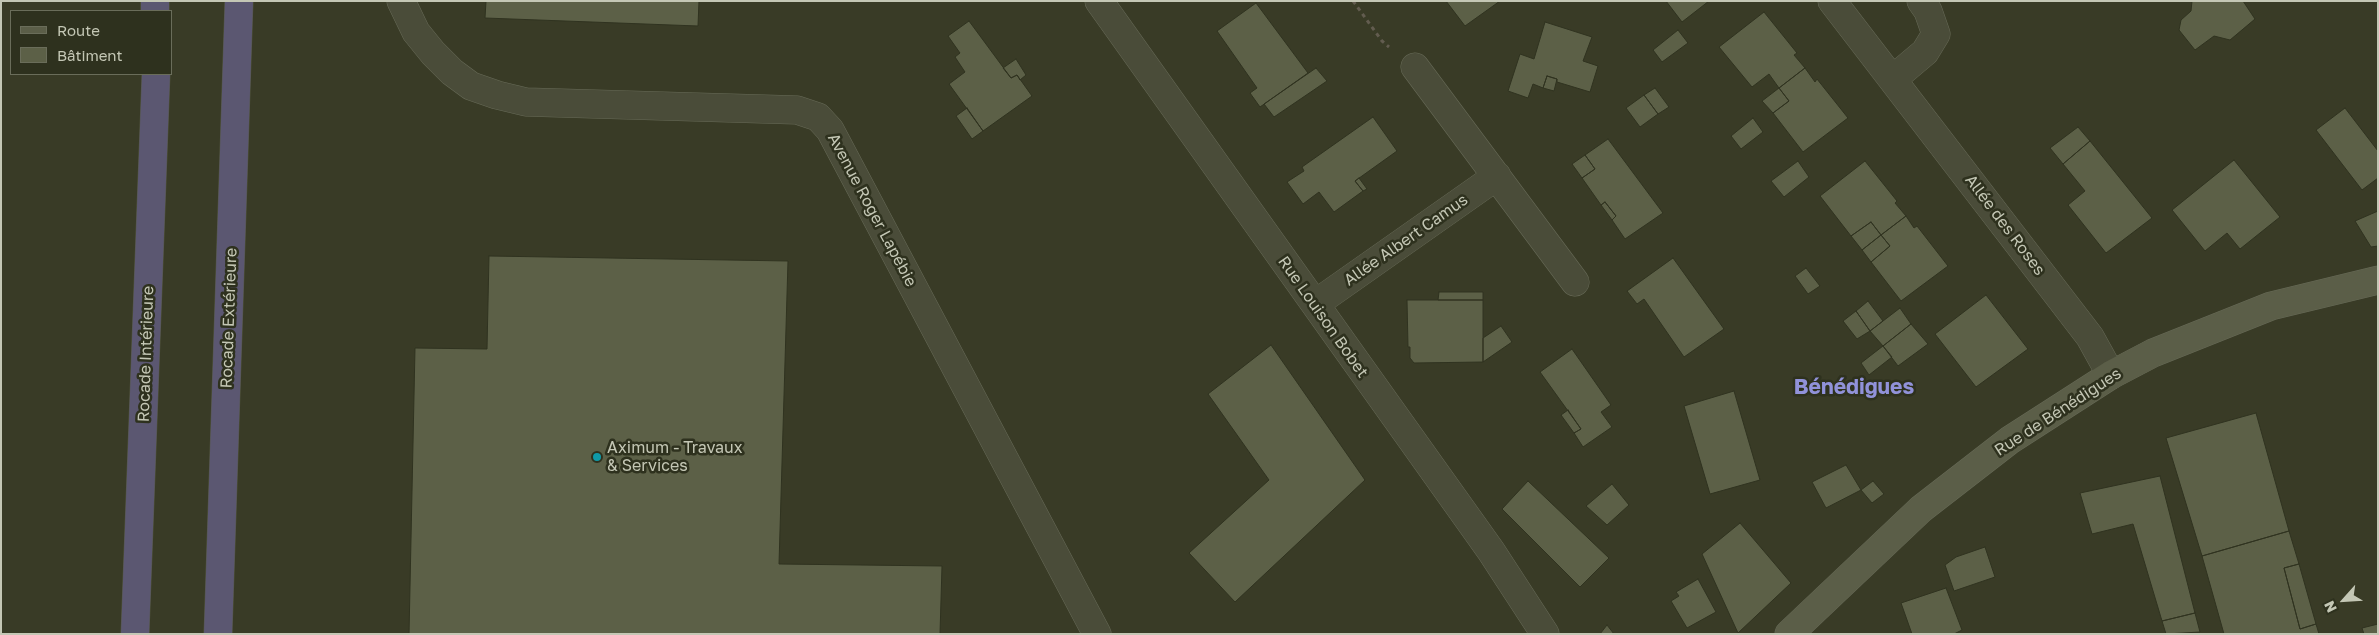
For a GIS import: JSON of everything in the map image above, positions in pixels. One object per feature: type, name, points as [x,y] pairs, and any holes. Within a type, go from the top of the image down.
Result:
[{"type":"highway","name":"Rocade Extérieure","points":[[218,634],[239,1]]},
{"type":"highway","name":"Rocade Intérieure","points":[[135,634],[156,75]]},
{"type":"street","name":"Avenue Roger Lapébie","points":[[401,1],[416,32],[445,66],[471,86],[497,95],[526,102],[797,110],[818,117],[830,130],[1097,634]]},
{"type":"street","name":"Rue Louison Bobet","points":[[1099,1],[1491,551],[1545,634]]},
{"type":"street","name":"Allée des Roses","points":[[1832,1],[1894,79],[2090,337],[2111,375]]},
{"type":"street","points":[[1894,79],[1925,52],[1936,34],[1928,11],[1921,1]]},
{"type":"street","points":[[1415,67],[1575,282]]},
{"type":"street","name":"Allée Albert Camus","points":[[1314,304],[1497,176]]},
{"type":"street","name":"Rue de Bénédigues","points":[[1789,634],[1921,509],[2010,440],[2111,375],[2153,353],[2271,306],[2378,280]]},
{"type":"path","points":[[1353,1],[1382,41],[1415,67]]},
{"type":"building","points":[[486,1],[699,1],[698,26],[485,18]]},
{"type":"building","points":[[1446,1],[1500,1],[1465,26]]},
{"type":"building","points":[[1666,1],[1709,1],[1682,22]]},
{"type":"building","points":[[2192,1],[2243,1],[2255,19],[2230,40],[2214,36],[2195,50],[2179,30],[2181,20],[2191,11]]},
{"type":"building","points":[[1256,3],[1308,73],[1260,107],[1250,93],[1257,88],[1217,31]]},
{"type":"building","points":[[1764,12],[1797,53],[1794,55],[1805,68],[1779,88],[1769,74],[1752,87],[1719,47]]},
{"type":"building","points":[[969,21],[1011,78],[1017,75],[1032,96],[983,131],[949,84],[965,72],[955,57],[960,53],[948,36]]},
{"type":"building","points":[[1545,22],[1592,37],[1583,61],[1598,66],[1590,92],[1557,82],[1557,79],[1547,76],[1543,88],[1533,84],[1528,98],[1508,91],[1520,54],[1534,59]]},
{"type":"building","points":[[1678,30],[1688,43],[1662,62],[1653,50]]},
{"type":"building","points":[[1016,59],[1026,75],[1020,80],[1017,75],[1011,78],[1003,68]]},
{"type":"building","points":[[1316,68],[1327,81],[1274,117],[1264,104]]},
{"type":"building","points":[[1805,68],[1815,82],[1817,79],[1848,118],[1803,152],[1773,113],[1789,101],[1779,88]]},
{"type":"building","points":[[1547,76],[1557,79],[1554,91],[1543,88]]},
{"type":"building","points":[[1655,88],[1669,107],[1658,114],[1644,95]]},
{"type":"building","points":[[1779,88],[1789,101],[1773,113],[1762,101]]},
{"type":"building","points":[[1644,95],[1658,114],[1640,127],[1626,108]]},
{"type":"building","points":[[967,108],[983,131],[972,139],[956,116]]},
{"type":"building","points":[[2345,108],[2378,151],[2378,178],[2362,190],[2316,130]]},
{"type":"building","points":[[1373,117],[1397,151],[1355,181],[1363,191],[1334,212],[1319,192],[1303,204],[1287,182],[1304,171],[1302,167]]},
{"type":"building","points":[[1753,118],[1763,132],[1741,149],[1731,136]]},
{"type":"building","points":[[2078,127],[2090,141],[2063,164],[2050,148]]},
{"type":"building","points":[[1608,139],[1663,213],[1625,239],[1612,220],[1616,216],[1605,202],[1601,205],[1582,178],[1595,169],[1585,155]]},
{"type":"building","points":[[2090,141],[2152,218],[2106,253],[2068,205],[2085,191],[2063,164]]},
{"type":"building","points":[[1585,155],[1595,169],[1582,178],[1572,164]]},
{"type":"building","points":[[2234,160],[2280,217],[2240,249],[2227,233],[2205,251],[2172,210]]},
{"type":"building","points":[[1798,161],[1809,177],[1784,197],[1771,181]]},
{"type":"building","points":[[1865,161],[1897,201],[1895,203],[1906,216],[1881,235],[1871,222],[1851,236],[1820,196]]},
{"type":"building","points":[[1359,178],[1367,189],[1363,191],[1355,181]]},
{"type":"building","points":[[1605,202],[1616,216],[1612,220],[1601,205]]},
{"type":"building","points":[[2378,211],[2378,246],[2371,247],[2355,221]]},
{"type":"building","points":[[1906,216],[1914,228],[1917,226],[1948,266],[1901,301],[1871,262],[1890,246],[1881,235]]},
{"type":"building","points":[[1871,222],[1881,235],[1862,250],[1851,236]]},
{"type":"building","points":[[1881,235],[1890,246],[1871,262],[1862,250]]},
{"type":"building","name":"Aximum - Travaux & Services","points":[[489,256],[788,261],[779,564],[942,566],[940,634],[409,634],[415,348],[487,349]]},
{"type":"building","points":[[1673,258],[1724,329],[1684,357],[1644,299],[1637,304],[1627,291]]},
{"type":"building","points":[[1806,268],[1820,286],[1808,294],[1795,276]]},
{"type":"building","points":[[1439,292],[1483,292],[1483,300],[1438,300]]},
{"type":"building","points":[[1986,295],[2028,349],[1976,387],[1935,334]]},
{"type":"building","points":[[1407,300],[1483,300],[1483,362],[1414,363],[1410,358],[1410,347],[1408,347]]},
{"type":"building","points":[[1868,301],[1883,321],[1870,331],[1856,311]]},
{"type":"building","points":[[1900,308],[1911,324],[1883,346],[1870,331]]},
{"type":"building","points":[[1856,311],[1870,331],[1857,339],[1843,321]]},
{"type":"building","points":[[1911,324],[1928,344],[1898,366],[1883,346]]},
{"type":"building","points":[[1501,326],[1512,342],[1483,362],[1483,338]]},
{"type":"building","points":[[1271,345],[1365,480],[1235,602],[1189,553],[1269,480],[1208,394]]},
{"type":"building","points":[[1883,346],[1892,357],[1869,375],[1861,363]]},
{"type":"building","points":[[1572,349],[1611,405],[1601,412],[1612,427],[1583,447],[1574,433],[1581,429],[1540,372]]},
{"type":"building","points":[[1734,391],[1760,480],[1710,494],[1684,406]]},
{"type":"building","points":[[1568,410],[1581,429],[1574,433],[1561,415]]},
{"type":"building","points":[[2256,413],[2289,531],[2202,556],[2166,438]]},
{"type":"building","points":[[1846,465],[1861,490],[1826,508],[1812,482]]},
{"type":"building","points":[[2160,476],[2195,613],[2162,621],[2133,524],[2092,534],[2080,493]]},
{"type":"building","points":[[1528,481],[1609,558],[1580,587],[1502,509]]},
{"type":"building","points":[[1873,481],[1884,494],[1872,503],[1861,490]]},
{"type":"building","points":[[1612,484],[1629,505],[1607,525],[1586,506]]},
{"type":"building","points":[[1740,523],[1791,583],[1738,633],[1702,554]]},
{"type":"building","points":[[2289,531],[2299,564],[2284,568],[2300,629],[2316,624],[2319,634],[2224,634],[2202,556]]},
{"type":"building","points":[[1985,547],[1995,577],[1954,591],[1945,565],[1956,557]]},
{"type":"building","points":[[2299,564],[2316,624],[2300,629],[2284,568]]},
{"type":"building","points":[[1698,579],[1716,612],[1687,628],[1671,601],[1679,596],[1676,592]]},
{"type":"building","points":[[1946,588],[1962,630],[1954,634],[1912,634],[1901,603]]},
{"type":"building","points":[[2195,613],[2200,632],[2166,634],[2162,621]]},
{"type":"building","points":[[2378,624],[2378,634],[2364,634],[2362,628]]},
{"type":"building","points":[[1607,625],[1614,634],[1600,634]]},
{"type":"place","name":"Aximum - Travaux & Services","points":[[597,457]]},
{"type":"district","name":"Bénédigues","points":[[1854,387]]}]
